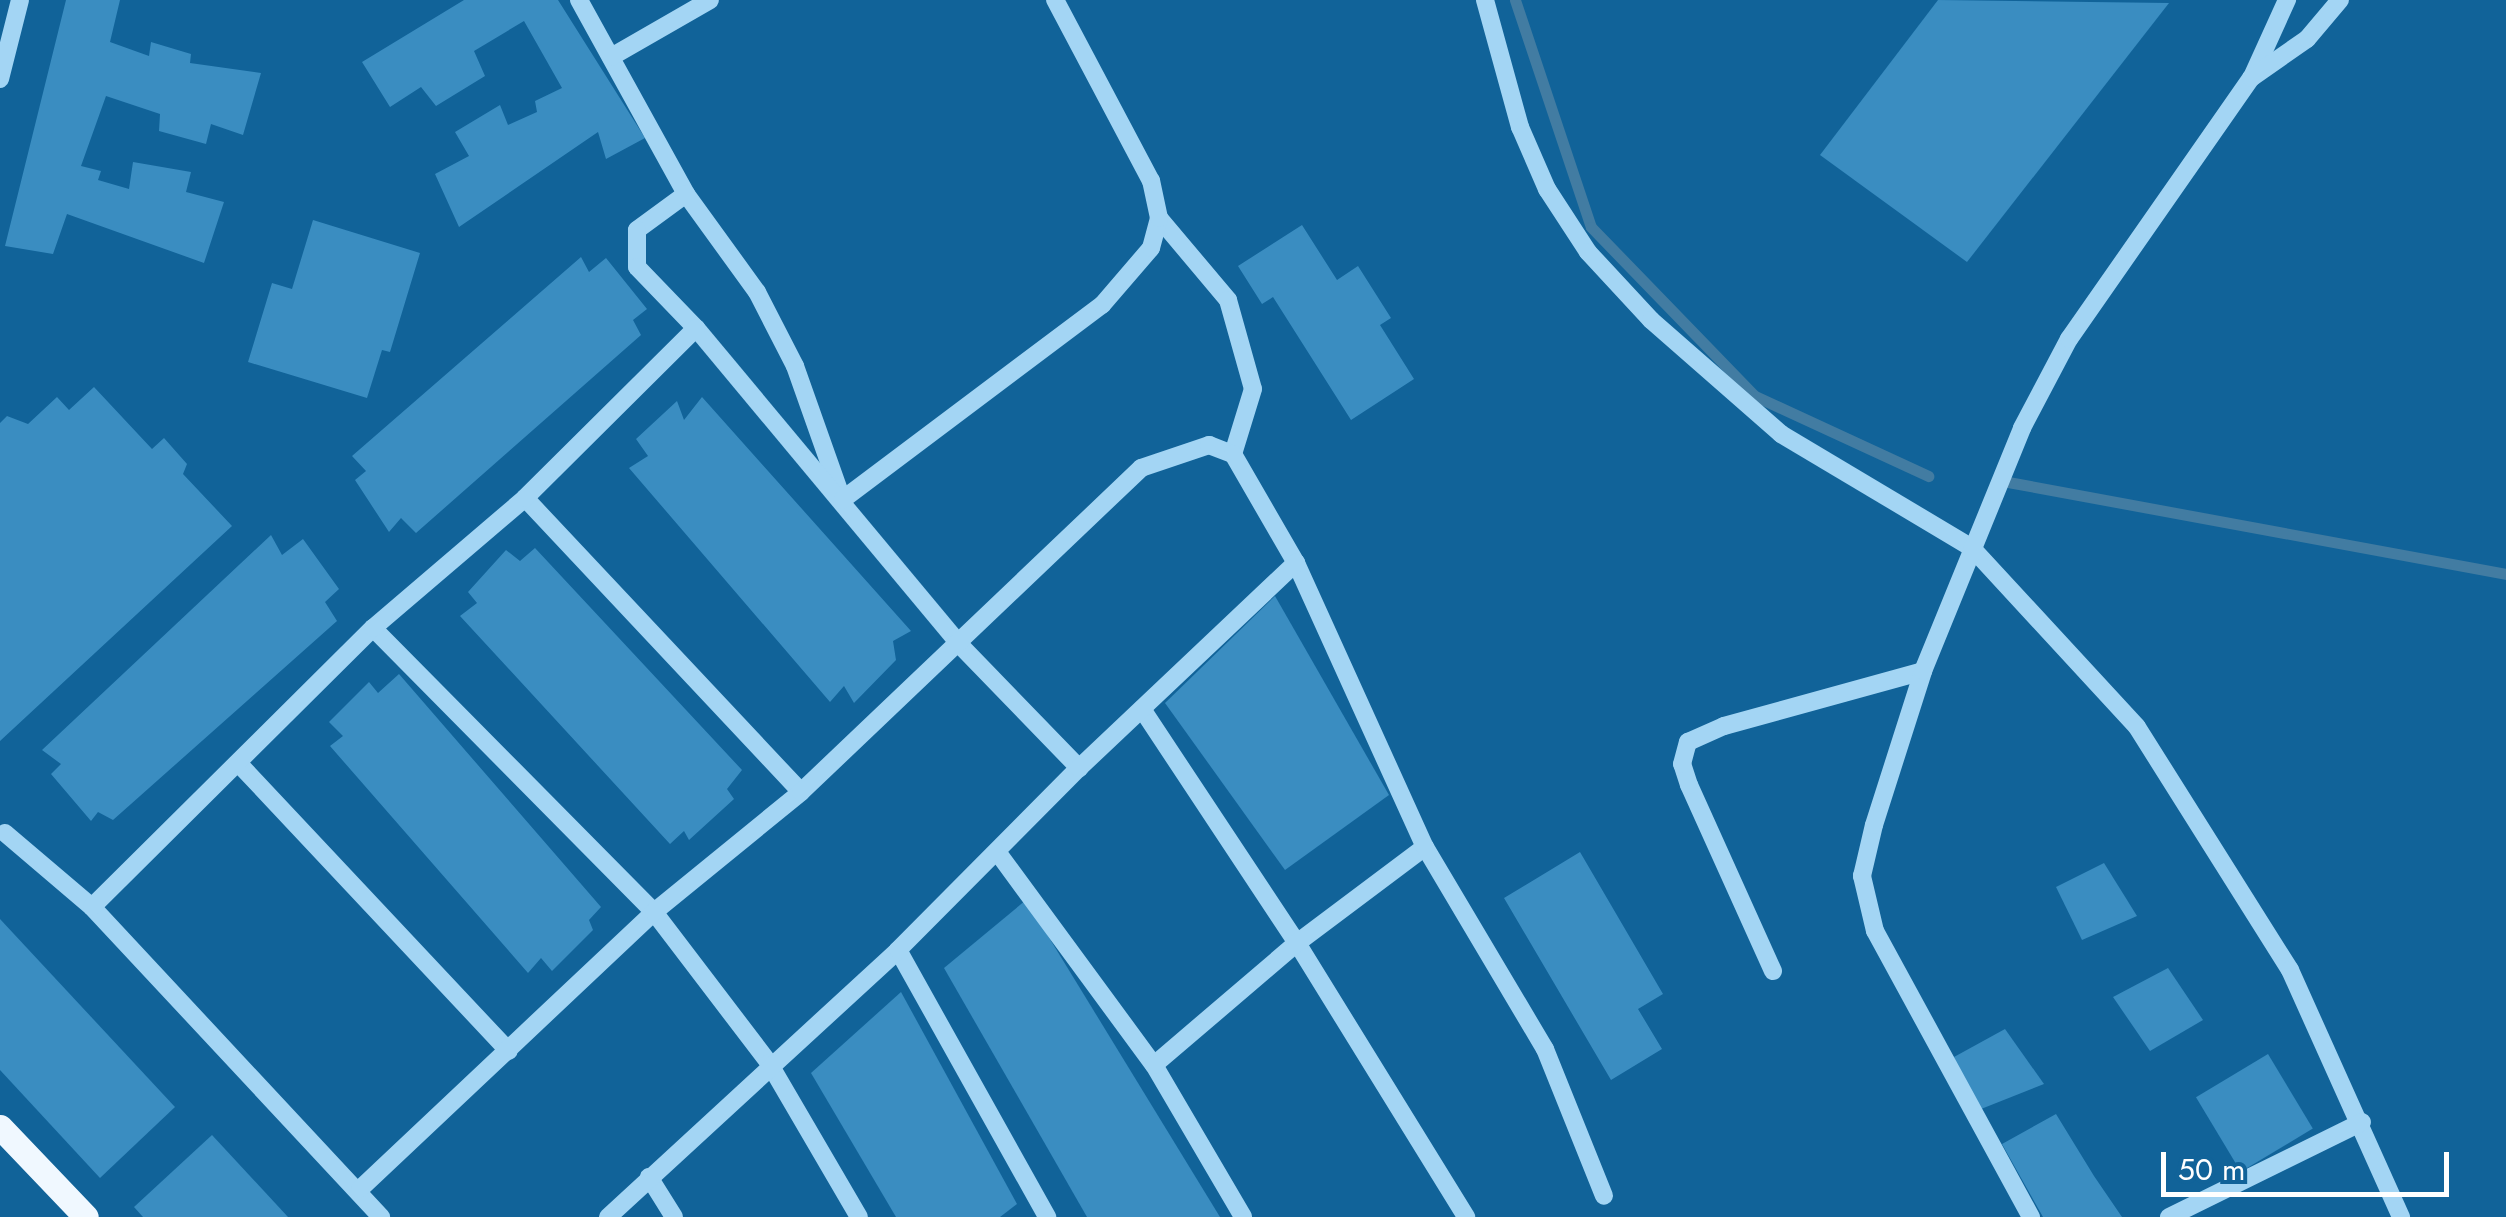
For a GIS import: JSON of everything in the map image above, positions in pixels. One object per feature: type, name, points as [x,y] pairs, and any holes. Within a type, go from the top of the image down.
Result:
[{"type":"main road","points":[[0,1128],[86,1217]]},
{"type":"street","points":[[0,79],[20,0]]},
{"type":"street","points":[[579,0],[686,194],[757,292],[795,366],[842,500]]},
{"type":"street","points":[[611,57],[710,0]]},
{"type":"street","points":[[842,500],[1102,305],[1151,248],[1159,218],[1152,181],[1118,110],[1055,0]]},
{"type":"street","points":[[1484,0],[1520,127],[1547,188],[1588,252],[1651,320],[1781,434],[1972,548],[2137,727],[2290,970],[2362,1122],[2401,1217]]},
{"type":"street","points":[[2031,1217],[1876,931],[1862,876],[1923,670],[2028,414],[2069,339],[2251,78],[2287,0]]},
{"type":"street","points":[[2251,78],[2306,39],[2340,0]]},
{"type":"street","points":[[686,194],[637,230],[637,267],[696,328],[958,644],[1078,768]]},
{"type":"street","points":[[1159,218],[1228,300],[1253,388],[1233,454]]},
{"type":"street","points":[[92,907],[241,766],[373,628],[526,498],[696,328]]},
{"type":"street","points":[[360,1189],[654,912],[801,792],[1141,468],[1175,451],[1210,445],[1233,454],[1296,564],[1425,848],[1545,1049],[1604,1196]]},
{"type":"street","points":[[526,498],[801,792]]},
{"type":"street","points":[[608,1217],[769,1063],[898,950],[998,854],[1078,768],[1296,564]]},
{"type":"street","points":[[373,628],[654,912],[769,1063],[859,1217]]},
{"type":"street","points":[[1773,971],[1689,785],[1682,764],[1688,742],[1724,726],[1923,670]]},
{"type":"street","points":[[1142,709],[1297,943],[1466,1217]]},
{"type":"street","points":[[241,766],[510,1051]]},
{"type":"street","points":[[5,833],[92,907],[360,1189],[381,1217]]},
{"type":"street","points":[[1154,1065],[1297,943],[1425,848]]},
{"type":"street","points":[[998,854],[1154,1065],[1243,1217]]},
{"type":"street","points":[[898,950],[1047,1217]]},
{"type":"street","points":[[2169,1217],[2362,1122]]},
{"type":"street","points":[[650,1176],[674,1217]]},
{"type":"building","points":[[66,0],[120,0],[110,42],[149,56],[151,42],[191,54],[190,63],[261,73],[243,135],[211,124],[206,144],[159,131],[160,114],[106,96],[81,166],[101,171],[98,180],[129,189],[133,162],[191,172],[186,192],[224,202],[204,263],[67,214],[53,254],[5,246]]},
{"type":"building","points":[[464,0],[558,0],[645,138],[606,159],[598,132],[459,227],[435,174],[469,156],[455,132],[500,105],[508,125],[537,112],[535,101],[562,88],[524,21],[474,51],[485,76],[436,106],[421,87],[390,107],[362,62]]},
{"type":"building","points":[[1938,0],[2169,3],[1967,262],[1820,155]]},
{"type":"building","points":[[313,220],[420,253],[390,352],[382,350],[367,398],[248,362],[272,283],[292,289]]},
{"type":"building","points":[[1302,225],[1337,280],[1358,266],[1391,318],[1380,325],[1414,379],[1351,420],[1273,297],[1262,304],[1238,266]]},
{"type":"building","points":[[581,257],[589,272],[606,258],[647,309],[633,320],[641,335],[416,533],[401,518],[389,532],[355,480],[366,471],[352,456]]},
{"type":"building","points":[[94,387],[152,449],[164,438],[187,464],[183,474],[232,526],[0,741],[0,423],[7,416],[28,424],[57,397],[69,410]]},
{"type":"building","points":[[702,397],[911,631],[893,641],[896,660],[854,703],[844,686],[830,702],[629,468],[648,456],[636,439],[677,401],[684,420]]},
{"type":"building","points":[[271,535],[282,555],[303,539],[339,589],[325,602],[337,621],[113,820],[98,812],[91,821],[51,774],[61,764],[42,750]]},
{"type":"building","points":[[535,548],[742,770],[727,789],[734,799],[689,840],[684,831],[670,844],[460,616],[477,603],[468,592],[506,550],[520,561]]},
{"type":"building","points":[[1275,596],[1389,795],[1285,870],[1165,703]]},
{"type":"building","points":[[399,674],[601,907],[589,920],[593,930],[552,971],[541,958],[528,973],[330,746],[343,736],[329,722],[369,682],[378,693]]},
{"type":"building","points":[[1580,852],[1663,994],[1638,1009],[1662,1049],[1611,1080],[1504,898]]},
{"type":"building","points":[[2104,863],[2137,916],[2082,940],[2056,887]]},
{"type":"building","points":[[1026,900],[1220,1217],[1087,1217],[944,968]]},
{"type":"building","points":[[0,919],[175,1107],[100,1178],[0,1070]]},
{"type":"building","points":[[2168,968],[2203,1020],[2150,1051],[2113,997]]},
{"type":"building","points":[[901,992],[1017,1204],[1000,1217],[896,1217],[811,1073]]},
{"type":"building","points":[[2005,1029],[2044,1084],[1976,1111],[1954,1057]]},
{"type":"building","points":[[2268,1054],[2313,1129],[2241,1172],[2196,1097]]},
{"type":"building","points":[[2056,1114],[2122,1217],[2043,1217],[2002,1144]]},
{"type":"building","points":[[212,1135],[288,1217],[143,1217],[134,1207]]},
{"type":"waterway","points":[[1515,0],[1591,227],[1755,396],[1928,476]]},
{"type":"waterway","points":[[2008,482],[2506,574]]}]
